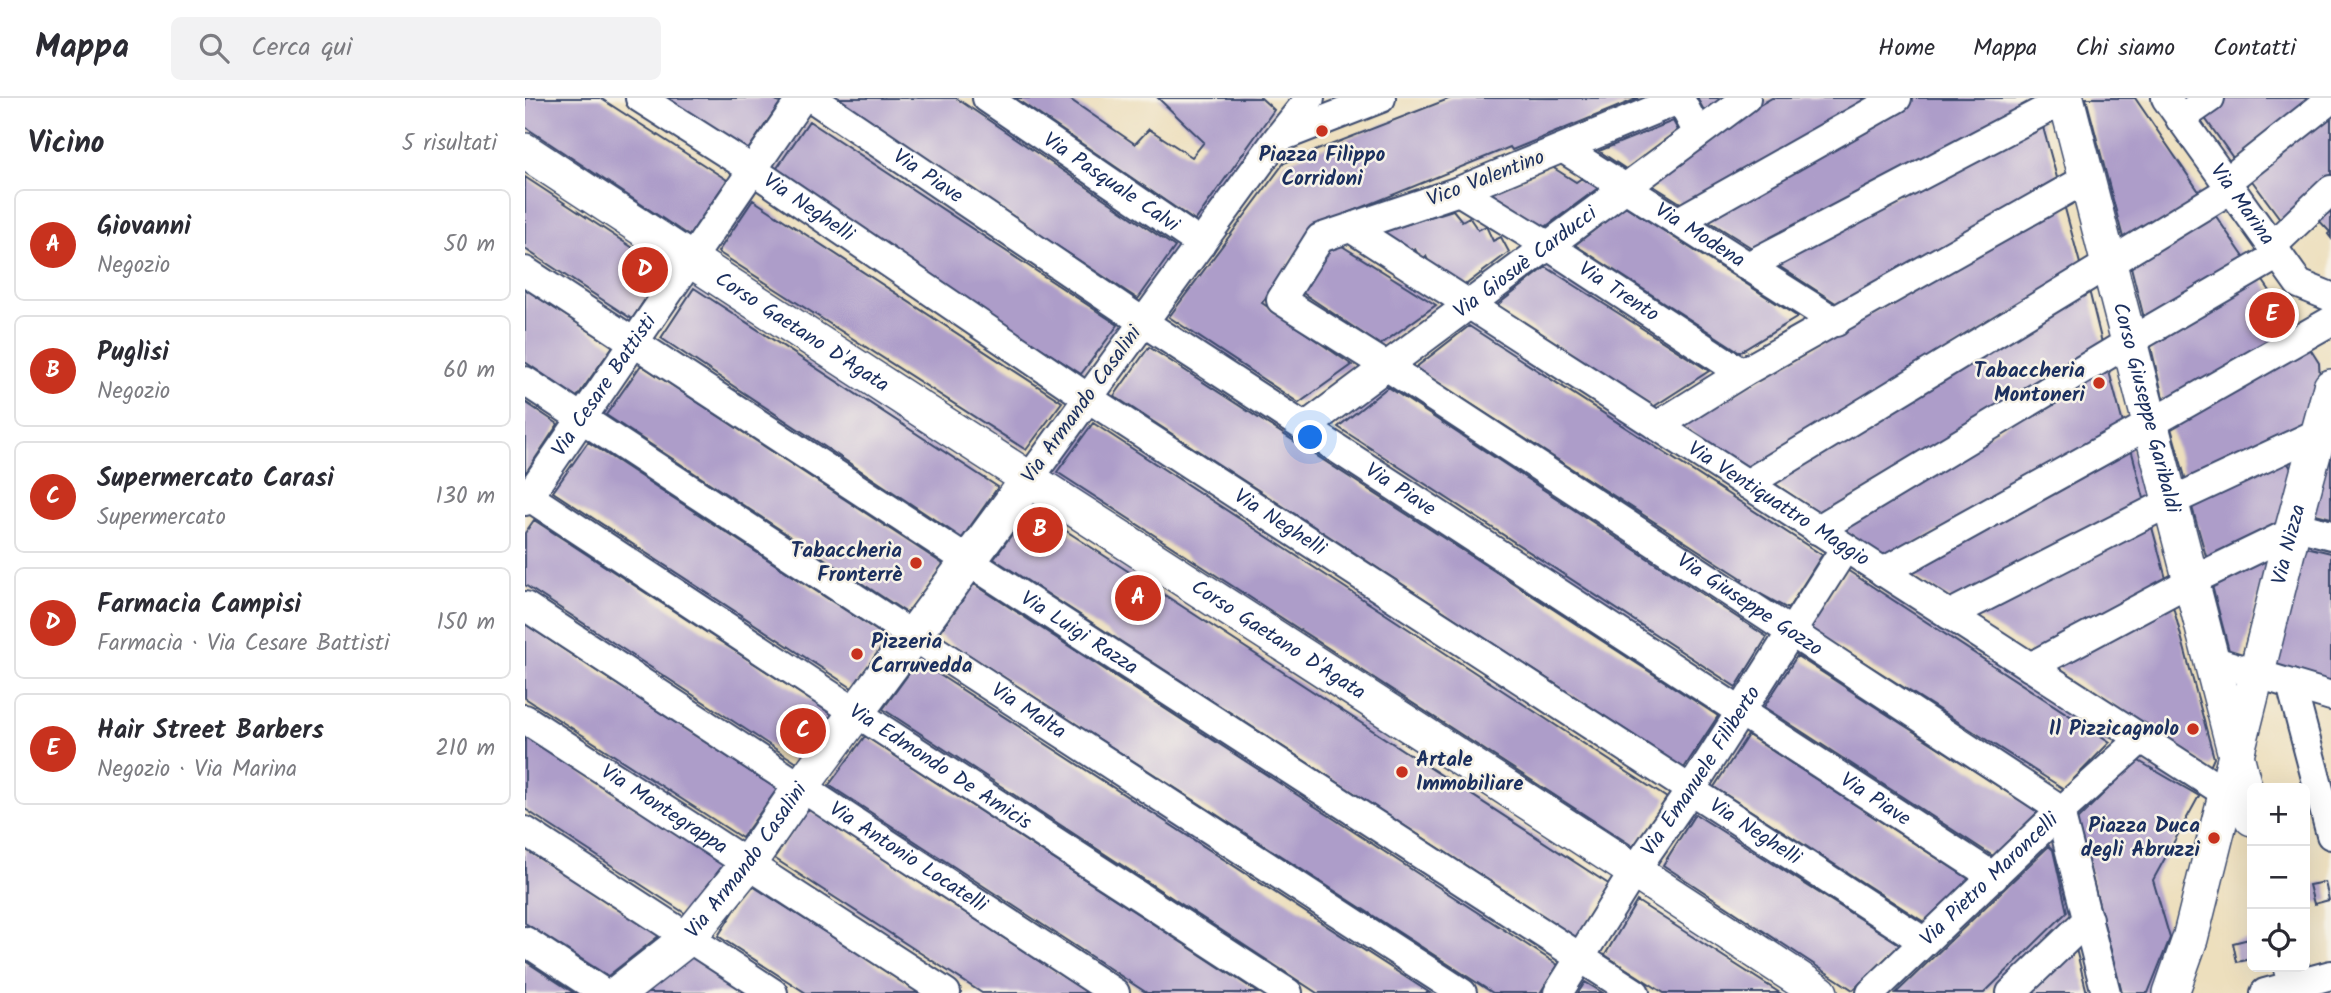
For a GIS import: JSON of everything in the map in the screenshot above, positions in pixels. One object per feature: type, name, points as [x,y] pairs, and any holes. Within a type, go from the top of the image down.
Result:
[{"type":"street","name":"Via Neghelli","points":[[641,98],[753,170],[1088,398],[1923,942]]},
{"type":"street","name":"Via Cesare Battisti","points":[[526,497],[802,98]]},
{"type":"street","name":"Via Piave","points":[[812,98],[1143,321],[1994,877]]},
{"type":"street","name":"Via Pasquale Calvi","points":[[987,98],[1201,244]]},
{"type":"street","points":[[1311,104],[1381,98]]},
{"type":"street","name":"Via Giosuè Carducci","points":[[1305,427],[1746,98]]},
{"type":"street","points":[[1679,221],[1897,98]]},
{"type":"street","points":[[1748,266],[2066,98]]},
{"type":"street","name":"Corso Giuseppe Garibaldi","points":[[2066,98],[2236,755]]},
{"type":"street","points":[[2173,108],[2210,98]]},
{"type":"street","name":"Vico Valentino","points":[[1282,300],[1320,239],[1459,191],[1680,99],[1698,134]]},
{"type":"street","points":[[1747,484],[2108,264],[2228,185],[2331,99]]},
{"type":"street","name":"Via Armando Casalini","points":[[618,993],[688,938],[747,865],[801,787],[1278,138],[1311,104]]},
{"type":"street","name":"Via Marina","points":[[2173,108],[2329,329]]},
{"type":"street","name":"Via Modena","points":[[1564,149],[1836,322]]},
{"type":"street","name":"Corso Gaetano D'Agata","points":[[525,151],[1821,993]]},
{"type":"street","points":[[1657,425],[1742,373],[2087,179]]},
{"type":"street","points":[[1817,530],[2129,342],[2275,250],[2331,190]]},
{"type":"street","name":"Via Trento","points":[[1459,191],[1547,245],[1742,373]]},
{"type":"street","name":"Via Ventiquattro Maggio","points":[[1351,228],[2234,800]]},
{"type":"street","name":"Via Luigi Razza","points":[[525,271],[1635,993]]},
{"type":"street","points":[[2299,284],[2331,297]]},
{"type":"street","name":"Via Giuseppe Gozzo","points":[[1282,300],[2051,803],[2060,812]]},
{"type":"street","points":[[1883,572],[2150,424],[2329,329]]},
{"type":"street","name":"Via Malta","points":[[525,381],[1462,993]]},
{"type":"street","name":"Via Nizza","points":[[2171,993],[2234,800],[2236,755],[2331,387]]},
{"type":"street","points":[[1949,615],[2171,502],[2320,432]]},
{"type":"street","name":"Via Edmondo De Amicis","points":[[526,497],[1288,993]]},
{"type":"street","points":[[2030,667],[2293,529],[2331,536]]},
{"type":"street","name":"Via Emanuele Filiberto","points":[[1558,993],[1845,548]]},
{"type":"street","name":"Via Antonio Locatelli","points":[[525,606],[1115,993]]},
{"type":"street","points":[[2211,660],[2258,668],[2291,684],[2331,696]]},
{"type":"street","points":[[2291,684],[2331,835]]},
{"type":"street","name":"Via Montegrappa","points":[[525,719],[946,993]]},
{"type":"street","name":"Via Pietro Maroncelli","points":[[1871,993],[2060,812],[2141,739]]},
{"type":"street","points":[[2060,812],[2106,993]]},
{"type":"street","points":[[525,831],[773,993]]},
{"type":"street","points":[[2011,993],[2088,919]]},
{"type":"street","points":[[525,941],[604,993]]},
{"type":"street","points":[[2287,984],[2331,975]]},
{"type":"building","points":[[525,98],[600,98],[727,180],[689,236],[525,127]]},
{"type":"building","points":[[658,98],[773,98],[780,103],[745,154]]},
{"type":"building","points":[[831,98],[956,98],[1175,247],[1138,299]]},
{"type":"building","points":[[1015,98],[1068,98],[1135,144],[1149,129],[1192,157],[1204,142],[1158,98],[1261,98],[1274,110],[1195,221]]},
{"type":"building","points":[[1451,98],[1639,98],[1314,227],[1262,303],[1352,365],[1299,403],[1169,317],[1284,163]]},
{"type":"building","points":[[1697,98],[1724,98],[1705,112]]},
{"type":"building","points":[[1772,98],[1879,98],[1687,207],[1652,185],[1739,117]]},
{"type":"building","points":[[1912,98],[2035,98],[2037,103],[1760,253],[1701,216]]},
{"type":"building","points":[[2086,98],[2135,98],[2204,199],[2125,245]]},
{"type":"building","points":[[2224,98],[2319,98],[2236,162],[2202,114]]},
{"type":"building","points":[[2331,106],[2331,179],[2284,224],[2247,174]]},
{"type":"building","points":[[2041,120],[2059,185],[1845,309],[1771,261]]},
{"type":"building","points":[[809,121],[1118,325],[1081,374],[773,174]]},
{"type":"building","points":[[1673,121],[1679,132],[1626,169],[1599,151]]},
{"type":"building","points":[[1552,167],[1576,182],[1582,178],[1598,188],[1544,228],[1491,193]]},
{"type":"building","points":[[525,177],[665,269],[632,319],[525,249]]},
{"type":"building","points":[[2331,199],[2331,238],[2328,234],[2330,232],[2314,215]]},
{"type":"building","points":[[753,200],[1062,402],[1026,450],[718,252]]},
{"type":"building","points":[[2063,201],[2082,271],[1752,472],[1682,425]]},
{"type":"building","points":[[1625,206],[1798,317],[1740,352],[1575,245]]},
{"type":"building","points":[[2211,209],[2248,263],[2146,326],[2129,259]]},
{"type":"building","points":[[1453,210],[1462,221],[1469,217],[1478,230],[1486,226],[1493,241],[1501,237],[1509,252],[1464,286],[1431,267],[1426,256],[1421,260],[1415,249],[1411,251],[1385,236],[1385,231]]},
{"type":"building","points":[[1334,241],[1436,305],[1380,345],[1300,291]]},
{"type":"building","points":[[1546,267],[1709,371],[1653,407],[1496,306]]},
{"type":"building","points":[[2259,275],[2298,332],[2165,406],[2149,339]]},
{"type":"building","points":[[2088,286],[2104,351],[1823,516],[1769,480]]},
{"type":"building","points":[[694,288],[998,487],[962,538],[661,338]]},
{"type":"building","points":[[525,289],[613,346],[577,397],[525,362]]},
{"type":"building","points":[[1469,326],[1822,555],[1788,609],[1740,583],[1743,579],[1415,368]]},
{"type":"building","points":[[2307,344],[2319,363],[2320,380],[2306,428],[2187,484],[2169,421]]},
{"type":"building","points":[[1149,347],[1718,716],[1684,768],[1114,396]]},
{"type":"building","points":[[2107,364],[2125,431],[1887,559],[1836,526]]},
{"type":"building","points":[[641,365],[943,564],[907,613],[606,415]]},
{"type":"building","points":[[1388,387],[1767,637],[1736,687],[1338,427]]},
{"type":"building","points":[[525,402],[558,424],[525,474]]},
{"type":"building","points":[[1093,423],[1667,798],[1634,847],[1057,472]]},
{"type":"building","points":[[588,442],[888,638],[852,688],[553,492]]},
{"type":"building","points":[[2331,442],[2331,518],[2312,513]]},
{"type":"building","points":[[2130,445],[2146,506],[1954,601],[1902,569]]},
{"type":"building","points":[[2283,456],[2294,473],[2278,529],[2208,563],[2190,500]]},
{"type":"building","points":[[1031,508],[1610,885],[1577,938],[994,559]]},
{"type":"building","points":[[534,520],[832,714],[797,763],[525,585],[525,533]]},
{"type":"building","points":[[2150,520],[2168,586],[2035,653],[1970,612]]},
{"type":"building","points":[[2302,546],[2331,553],[2331,682],[2270,665]]},
{"type":"building","points":[[2270,553],[2242,657],[2231,658],[2210,578]]},
{"type":"building","points":[[1847,570],[2110,742],[2064,789],[1810,628]]},
{"type":"building","points":[[974,584],[1558,965],[1540,993],[1493,993],[938,635]]},
{"type":"building","points":[[2171,599],[2214,758],[2210,767],[2051,663]]},
{"type":"building","points":[[525,624],[777,789],[742,838],[525,698]]},
{"type":"building","points":[[1797,656],[2038,812],[1993,856],[1764,707]]},
{"type":"building","points":[[918,661],[1430,993],[1317,993],[883,709]]},
{"type":"building","points":[[1748,735],[1969,879],[1924,922],[1714,787]]},
{"type":"building","points":[[525,736],[723,865],[686,914],[525,809]]},
{"type":"building","points":[[865,736],[1259,993],[1147,993],[829,785]]},
{"type":"building","points":[[2137,760],[2199,796],[2153,880],[2170,938],[2148,993],[2122,993],[2077,820]]},
{"type":"building","points":[[808,809],[1088,993],[982,993],[774,858]]},
{"type":"building","points":[[1695,814],[1901,945],[1853,990],[1663,865]]},
{"type":"building","points":[[2049,846],[2053,850],[2067,912],[1984,993],[1896,993]]},
{"type":"building","points":[[525,849],[660,935],[608,976],[525,923]]},
{"type":"building","points":[[2325,882],[2329,900],[2314,904],[2310,885]]},
{"type":"building","points":[[751,885],[921,993],[806,993],[718,936]]},
{"type":"building","points":[[1637,901],[1780,993],[1664,993],[1605,955]]},
{"type":"building","points":[[2247,940],[2247,960],[2237,962],[2233,943]]},
{"type":"building","points":[[2076,949],[2087,993],[2031,993]]},
{"type":"building","points":[[690,956],[747,993],[641,993]]},
{"type":"building","points":[[525,961],[574,993],[525,993]]},
{"type":"building","points":[[1585,982],[1603,993],[1578,993]]},
{"type":"place","name":"Piazza Filippo Corridoni","points":[[1322,131]]},
{"type":"place","name":"Farmacia Campisi","points":[[645,270]]},
{"type":"place","name":"Hair Street Barbers","points":[[2272,315]]},
{"type":"place","name":"Tabaccheria Montoneri","points":[[2099,383]]},
{"type":"place","name":"Puglisi","points":[[1040,530]]},
{"type":"place","name":"Tabaccheria Fronterrè","points":[[916,563]]},
{"type":"place","name":"Giovanni","points":[[1138,598]]},
{"type":"place","name":"Pizzeria Carruvedda","points":[[857,654]]},
{"type":"place","name":"Il Pizzicagnolo","points":[[2193,729]]},
{"type":"place","name":"Supermercato Carasi","points":[[803,731]]},
{"type":"place","name":"Artale Immobiliare","points":[[1402,772]]},
{"type":"place","name":"Piazza Duca degli Abruzzi","points":[[2214,838]]}]
